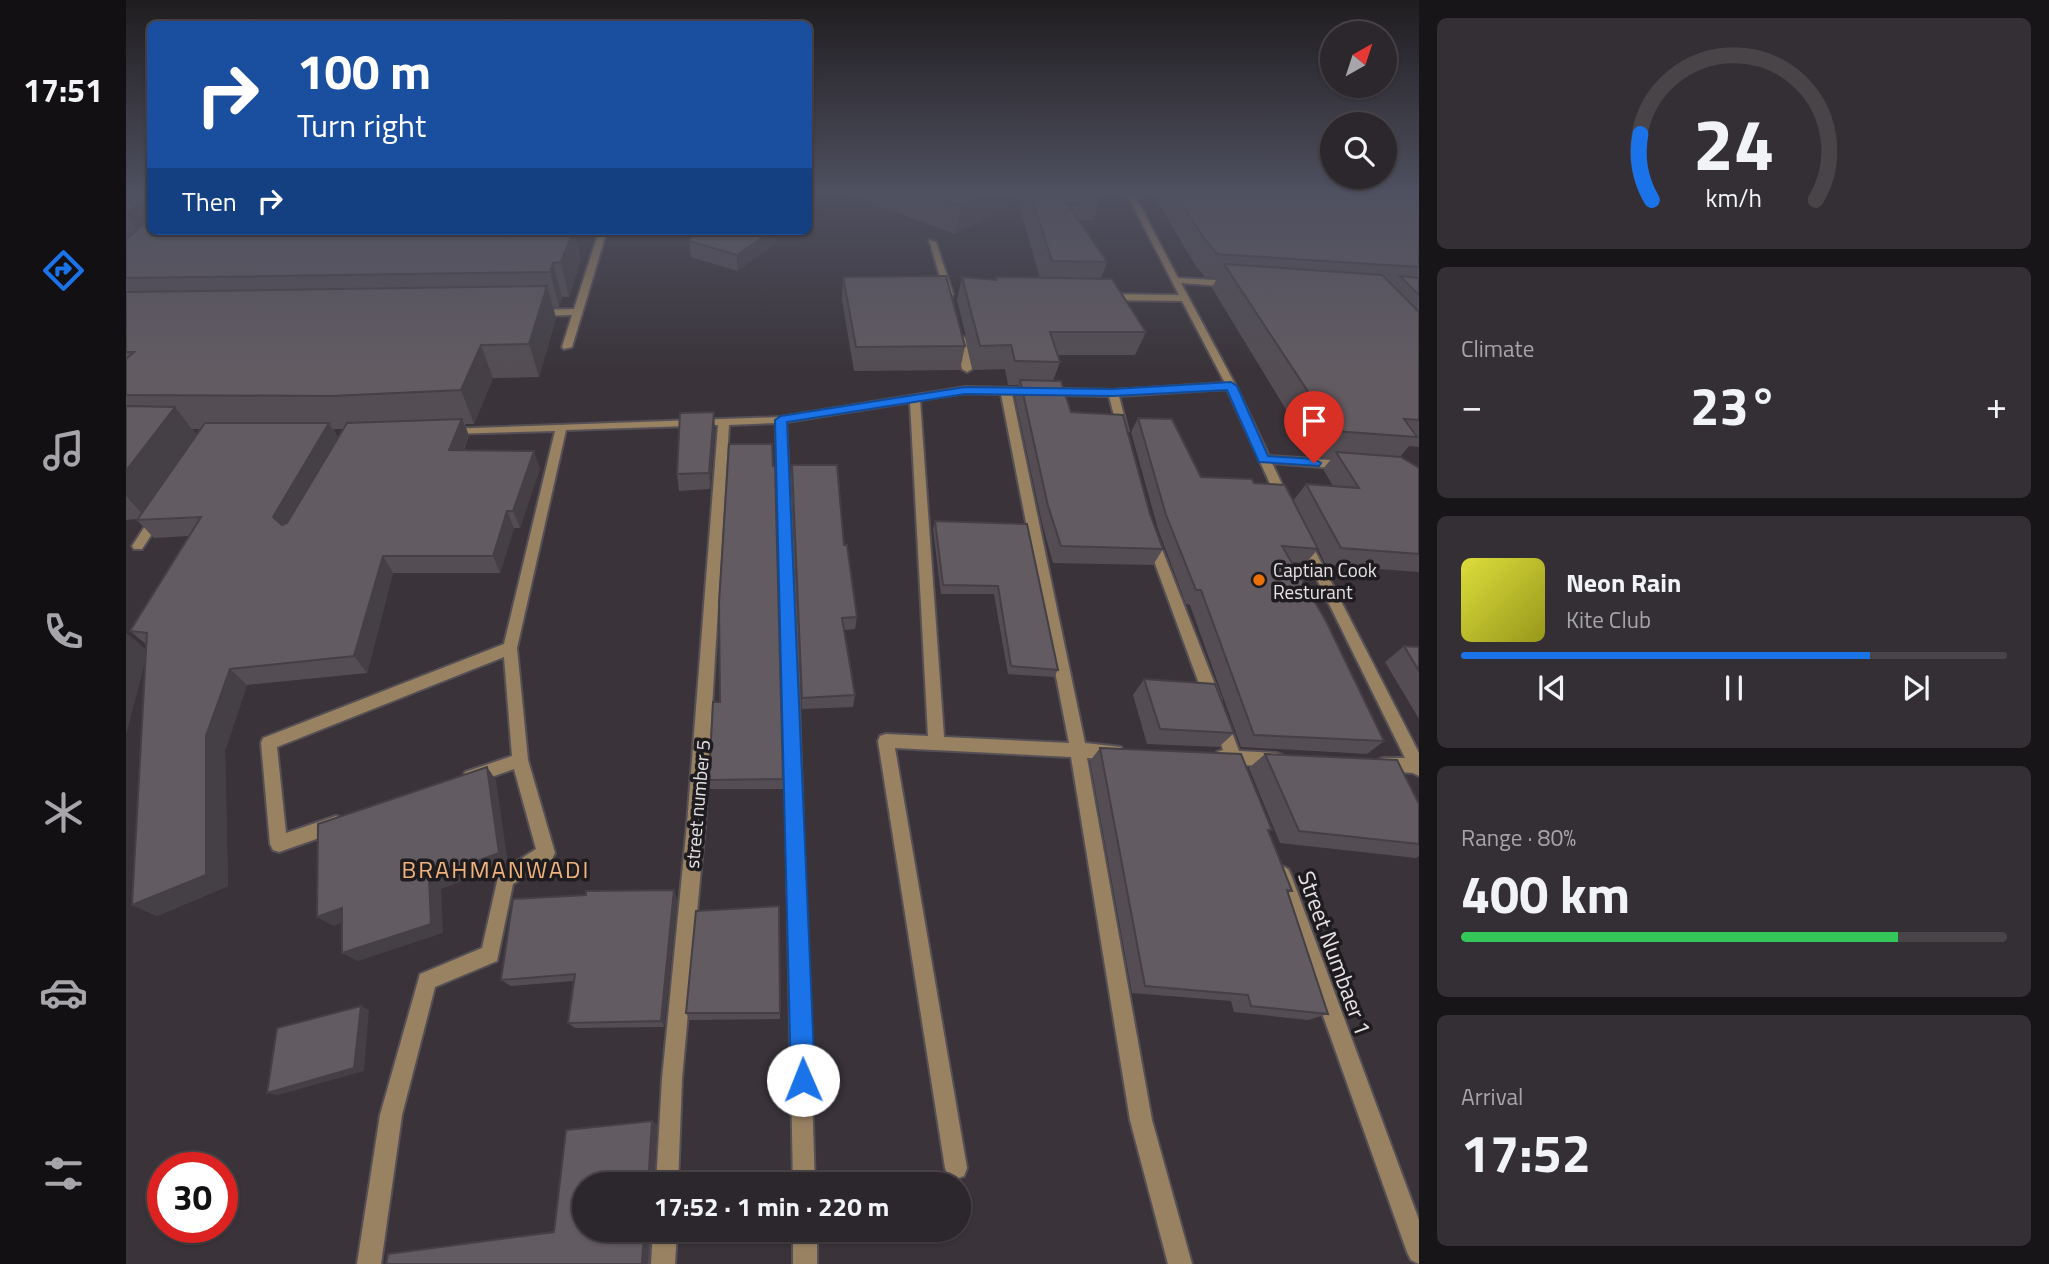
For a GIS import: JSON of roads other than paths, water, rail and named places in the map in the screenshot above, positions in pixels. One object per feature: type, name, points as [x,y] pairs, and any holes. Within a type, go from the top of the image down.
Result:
[{"type":"street","points":[[567,347],[597,251]]},
{"type":"street","points":[[935,251],[952,307]]},
{"type":"street","points":[[1160,251],[1231,386],[1263,459],[1418,768]]},
{"type":"street","points":[[1175,280],[1244,285]]},
{"type":"street","points":[[949,294],[963,294]]},
{"type":"street","points":[[1098,297],[1184,298]]},
{"type":"street","points":[[523,313],[578,312]]},
{"type":"street","points":[[958,331],[967,369]]},
{"type":"street","points":[[430,432],[781,420],[965,390],[1113,393],[1231,386]]},
{"type":"street","points":[[1006,391],[1078,750],[1141,1120],[1180,1264]]},
{"type":"street","points":[[1113,393],[1126,442]]},
{"type":"street","points":[[915,400],[936,741]]},
{"type":"street","points":[[781,420],[791,658],[804,1172]]},
{"type":"street","name":"street number 5","points":[[668,1172],[672,1079],[696,824],[724,423]]},
{"type":"street","points":[[369,1264],[391,1115],[427,981],[490,954],[505,879],[546,853],[520,760],[510,648],[561,428]]},
{"type":"street","points":[[1263,459],[1352,466]]},
{"type":"street","points":[[138,546],[168,502]]},
{"type":"street","points":[[1146,517],[1244,782]]},
{"type":"street","points":[[355,818],[279,844],[268,743],[510,648]]},
{"type":"street","points":[[956,1168],[886,741],[936,741],[1130,753]]},
{"type":"street","points":[[1208,756],[1286,760]]},
{"type":"street","points":[[457,782],[520,760]]},
{"type":"street","points":[[1365,764],[1418,768]]},
{"type":"street","name":"Street Numbaer 1","points":[[1273,853],[1419,1252]]},
{"type":"street","points":[[663,1264],[664,1242]]},
{"type":"street","points":[[805,1242],[805,1264]]},
{"type":"place","name":"Captian Cook Resturant","points":[[1259,580]]},
{"type":"district","name":"BRAHMANWADI","points":[[496,869]]}]
